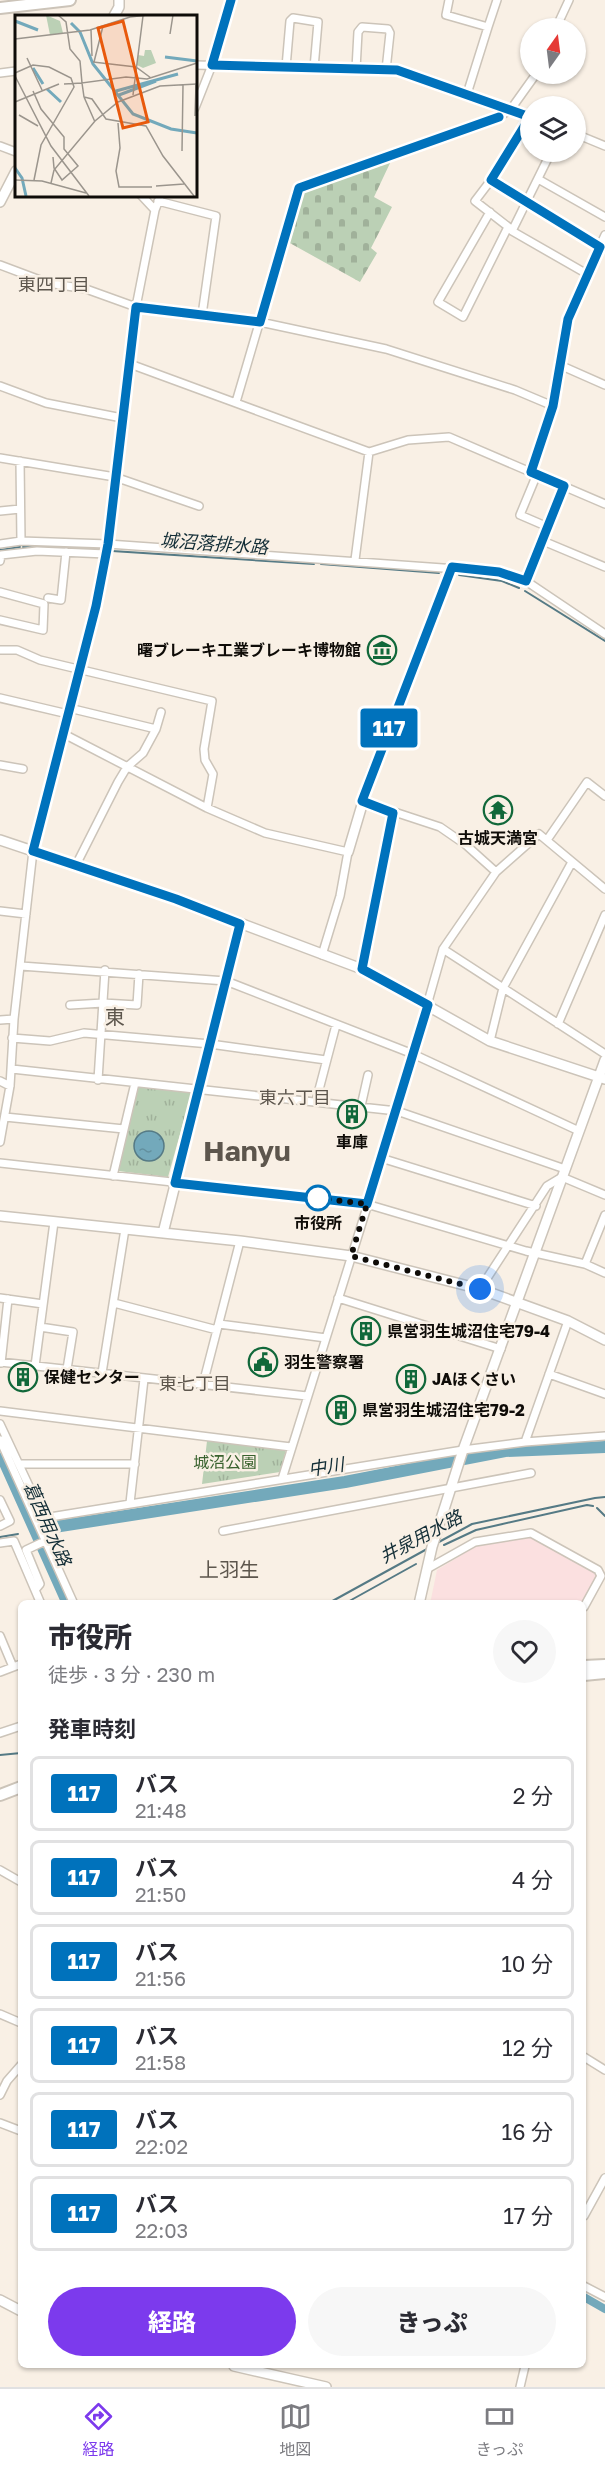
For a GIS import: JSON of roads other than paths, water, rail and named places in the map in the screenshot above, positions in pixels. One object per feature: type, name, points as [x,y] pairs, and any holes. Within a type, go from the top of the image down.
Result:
[{"type":"main road","points":[[0,8],[33,2],[70,0]]},
{"type":"main road","points":[[586,1666],[605,1665]]},
{"type":"main road","points":[[586,1675],[605,1673]]},
{"type":"main road","points":[[0,1795],[18,1788]]},
{"type":"main road","points":[[0,1802],[18,1795]]},
{"type":"street","points":[[115,15],[119,7],[119,0]]},
{"type":"street","points":[[196,105],[212,65],[231,0]]},
{"type":"street","points":[[449,0],[446,15],[488,27]]},
{"type":"street","points":[[467,94],[497,0]]},
{"type":"street","points":[[561,18],[569,0]]},
{"type":"street","points":[[286,67],[290,21],[293,18],[318,22],[314,68]]},
{"type":"street","points":[[356,69],[358,32],[362,27],[388,29],[390,33],[386,70]]},
{"type":"street","points":[[196,65],[397,70],[520,113]]},
{"type":"street","points":[[0,73],[15,71]]},
{"type":"street","points":[[236,402],[299,188],[499,117],[511,109],[529,84]]},
{"type":"street","points":[[520,134],[476,201],[510,229],[587,274]]},
{"type":"street","points":[[586,138],[605,146]]},
{"type":"street","points":[[0,146],[15,152]]},
{"type":"street","points":[[489,212],[438,303],[463,317],[546,162]]},
{"type":"street","points":[[0,202],[15,173]]},
{"type":"street","points":[[538,179],[605,217]]},
{"type":"street","points":[[491,180],[600,247]]},
{"type":"street","points":[[142,196],[155,210]]},
{"type":"street","points":[[0,1142],[12,1070],[12,1038],[33,851],[96,606],[108,544],[136,307],[155,210],[160,198],[216,216],[202,315]]},
{"type":"street","points":[[548,527],[520,515],[553,406],[568,319],[605,235]]},
{"type":"street","points":[[0,265],[48,283],[86,289],[136,307],[260,322],[386,349],[516,390],[553,406]]},
{"type":"street","points":[[130,364],[369,452],[408,440],[449,437],[605,504]]},
{"type":"street","points":[[561,366],[605,385]]},
{"type":"street","points":[[0,386],[46,403],[122,418]]},
{"type":"street","points":[[355,560],[369,452]]},
{"type":"street","points":[[0,458],[115,477],[199,506]]},
{"type":"street","points":[[20,461],[21,541]]},
{"type":"street","points":[[526,581],[564,486]]},
{"type":"street","points":[[0,511],[20,509]]},
{"type":"street","points":[[0,544],[21,541],[108,544],[499,572],[526,581],[605,633]]},
{"type":"street","points":[[543,541],[605,567]]},
{"type":"street","points":[[0,561],[1,555],[37,551],[106,554]]},
{"type":"street","points":[[48,598],[61,600],[66,552]]},
{"type":"street","points":[[322,955],[340,896],[348,852],[362,801],[452,567]]},
{"type":"street","points":[[0,592],[44,604],[43,630],[0,620]]},
{"type":"street","points":[[0,650],[17,650],[40,660],[212,700],[204,748],[205,760],[213,774],[207,808]]},
{"type":"street","points":[[0,698],[156,729]]},
{"type":"street","points":[[76,866],[118,782],[128,767],[143,753],[156,729],[161,712]]},
{"type":"street","points":[[62,733],[207,808],[265,833],[348,852]]},
{"type":"street","points":[[0,765],[23,769]]},
{"type":"street","points":[[548,840],[587,782],[605,796]]},
{"type":"street","points":[[362,801],[440,827],[466,844],[496,872]]},
{"type":"street","points":[[362,969],[393,813]]},
{"type":"street","points":[[282,1479],[397,1111],[443,949],[496,872],[539,834],[605,889]]},
{"type":"street","points":[[0,840],[176,899],[362,969],[490,1041],[602,1078]]},
{"type":"street","points":[[490,1041],[503,988],[572,862]]},
{"type":"street","points":[[0,911],[26,914]]},
{"type":"street","points":[[558,1024],[605,915]]},
{"type":"street","points":[[162,1233],[240,924]]},
{"type":"street","points":[[443,949],[605,1054]]},
{"type":"street","points":[[21,966],[105,970],[226,981],[413,1054],[579,1131]]},
{"type":"street","points":[[98,1080],[105,970]]},
{"type":"street","points":[[70,1005],[103,1002],[137,1005],[139,974]]},
{"type":"street","points":[[0,1020],[14,1019]]},
{"type":"street","points":[[316,1101],[336,1025]]},
{"type":"street","points":[[12,1038],[50,1041],[84,1033],[210,1044],[326,1060]]},
{"type":"street","points":[[420,1600],[463,1450],[579,1131],[602,1078],[605,1060]]},
{"type":"street","points":[[12,1070],[397,1111],[564,1173],[605,1195]]},
{"type":"street","points":[[361,1106],[368,1075]]},
{"type":"street","points":[[0,1081],[10,1086]]},
{"type":"street","points":[[113,1176],[135,1083]]},
{"type":"street","points":[[5,1117],[124,1129]]},
{"type":"street","points":[[381,1158],[536,1206]]},
{"type":"street","points":[[0,1163],[367,1204],[509,1246],[585,1264],[605,1273]]},
{"type":"street","points":[[480,1289],[547,1186],[564,1173]]},
{"type":"street","points":[[585,1264],[605,1215]]},
{"type":"street","points":[[0,1216],[240,1241],[351,1256],[480,1289],[568,1321],[605,1340]]},
{"type":"street","points":[[35,1366],[54,1222]]},
{"type":"street","points":[[102,1373],[125,1229]]},
{"type":"street","points":[[203,1384],[240,1241]]},
{"type":"street","points":[[338,1298],[501,1349]]},
{"type":"street","points":[[43,1304],[4,1299],[0,1363],[307,1396]]},
{"type":"street","points":[[114,1304],[218,1327],[326,1338]]},
{"type":"street","points":[[525,1442],[568,1321]]},
{"type":"street","points":[[40,1328],[73,1332],[67,1370]]},
{"type":"street","points":[[549,1374],[605,1394]]},
{"type":"street","points":[[130,1503],[144,1379]]},
{"type":"street","points":[[0,1412],[291,1447]]},
{"type":"street","points":[[0,1424],[44,1518],[463,1450],[525,1442],[605,1436]]},
{"type":"street","points":[[0,1440],[72,1600]]},
{"type":"street","points":[[19,1464],[135,1464]]},
{"type":"street","points":[[223,1531],[531,1473]]},
{"type":"street","points":[[0,1500],[10,1521],[0,1526]]},
{"type":"street","points":[[427,1569],[475,1542],[531,1533],[598,1570],[601,1576],[586,1603]]},
{"type":"street","points":[[0,1543],[15,1541],[39,1600]]},
{"type":"street","points":[[35,1590],[40,1584],[26,1550],[45,1542]]},
{"type":"street","points":[[0,1636],[13,1667]]},
{"type":"street","points":[[0,1672],[18,1665]]},
{"type":"street","points":[[0,1733],[18,1727]]},
{"type":"street","points":[[0,1870],[18,1880]]},
{"type":"street","points":[[0,2014],[18,2022]]},
{"type":"street","points":[[586,2058],[605,2070]]},
{"type":"street","points":[[0,2095],[7,2081],[18,2068]]},
{"type":"street","points":[[0,2123],[18,2130]]},
{"type":"street","points":[[586,2212],[605,2178]]},
{"type":"street","points":[[586,2287],[605,2297]]},
{"type":"street","points":[[0,2300],[18,2309]]},
{"type":"street","points":[[243,2368],[326,2387]]},
{"type":"street","points":[[520,2387],[525,2368]]},
{"type":"water","points":[[149,1131],[155,1132],[163,1140],[163,1152],[155,1160],[149,1161],[143,1160],[135,1152],[134,1146],[135,1140],[143,1132]]},
{"type":"waterway","name":"城沼落排水路","points":[[0,550],[20,547]]},
{"type":"waterway","name":"城沼落排水路","points":[[23,547],[103,550]]},
{"type":"waterway","name":"城沼落排水路","points":[[112,551],[314,564]]},
{"type":"waterway","name":"城沼落排水路","points":[[321,564],[439,573]]},
{"type":"waterway","name":"城沼落排水路","points":[[459,575],[502,581],[519,588]]},
{"type":"waterway","name":"城沼落排水路","points":[[525,591],[605,641]]},
{"type":"waterway","name":"中川","points":[[54,1527],[345,1482],[505,1451],[605,1447]]},
{"type":"waterway","name":"葛西用水路","points":[[0,1457],[64,1600]]},
{"type":"waterway","name":"井泉用水路","points":[[437,1543],[472,1524],[605,1497]]},
{"type":"waterway","points":[[444,1545],[476,1530],[587,1505],[593,1506]]},
{"type":"waterway","points":[[597,1508],[605,1516]]},
{"type":"waterway","points":[[0,1537],[18,1534]]},
{"type":"waterway","name":"井泉用水路","points":[[334,1600],[427,1549]]},
{"type":"waterway","points":[[351,1600],[416,1564]]},
{"type":"waterway","points":[[0,1755],[18,1753]]},
{"type":"waterway","name":"葛西用水路","points":[[586,2298],[605,2309]]},
{"type":"place","name":"曙ブレーキ工業ブレーキ博物館","points":[[382,650]]},
{"type":"place","name":"古城天満宮","points":[[498,810]]},
{"type":"place","name":"車庫","points":[[352,1114]]},
{"type":"place","name":"市役所","points":[[318,1198]]},
{"type":"place","name":"県営羽生城沼住宅79-4","points":[[366,1331]]},
{"type":"place","name":"羽生警察署","points":[[263,1362]]},
{"type":"place","name":"保健センター","points":[[23,1377]]},
{"type":"place","name":"JAほくさい","points":[[411,1379]]},
{"type":"place","name":"県営羽生城沼住宅79-2","points":[[341,1410]]},
{"type":"district","name":"東四丁目","points":[[54,285]]},
{"type":"district","name":"東","points":[[115,1017]]},
{"type":"district","name":"東六丁目","points":[[295,1098]]},
{"type":"district","name":"Hanyu","points":[[247,1151]]},
{"type":"district","name":"東七丁目","points":[[195,1384]]},
{"type":"district","name":"上羽生","points":[[229,1570]]},
{"type":"park label","name":"城沼公園","points":[[225,1462]]}]
